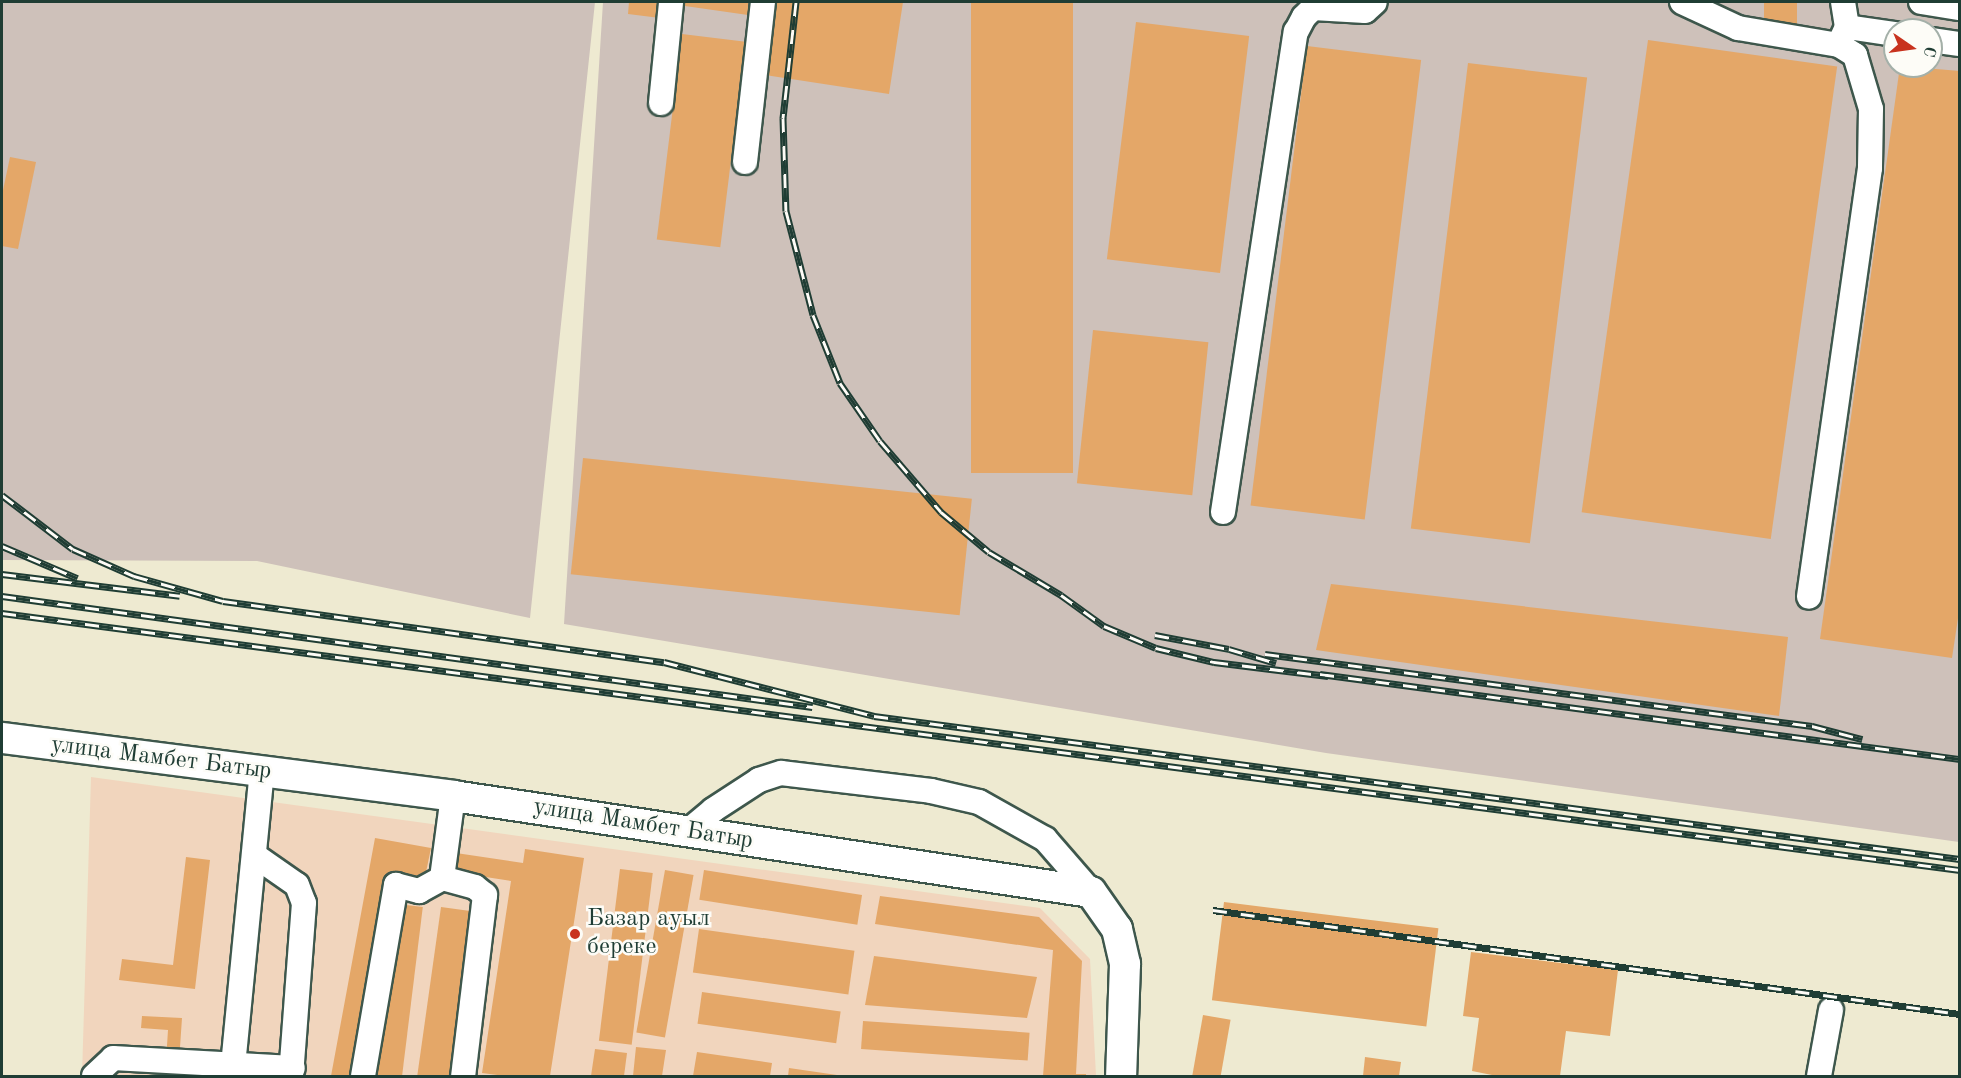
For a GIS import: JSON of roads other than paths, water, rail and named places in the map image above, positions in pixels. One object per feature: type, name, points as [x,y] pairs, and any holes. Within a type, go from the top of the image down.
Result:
[{"type":"main road","name":"улица Мамбет Батыр","points":[[2,738],[453,796],[1091,892]]},
{"type":"main road","points":[[1091,892],[1117,929],[1125,964],[1121,1077]]},
{"type":"street","points":[[661,102],[671,2]]},
{"type":"street","points":[[745,162],[763,2]]},
{"type":"street","points":[[1223,512],[1296,32],[1304,16],[1313,8],[1365,10],[1375,2]]},
{"type":"street","points":[[1682,2],[1738,28],[1843,36],[1883,34]]},
{"type":"street","points":[[1809,597],[1870,168],[1871,109],[1854,55],[1843,36],[1843,2]]},
{"type":"street","points":[[1922,2],[1959,8]]},
{"type":"street","points":[[1943,42],[1959,44]]},
{"type":"street","points":[[233,1071],[262,772]]},
{"type":"street","points":[[687,832],[713,810],[759,780],[781,773],[931,791],[979,802],[1045,839],[1091,892]]},
{"type":"street","points":[[442,878],[453,796]]},
{"type":"street","points":[[94,1077],[112,1058],[199,1070],[292,1072],[304,903],[297,885],[254,855]]},
{"type":"street","points":[[363,1077],[396,885],[419,891],[442,878],[475,886],[485,894],[463,1077]]},
{"type":"street","points":[[1819,1077],[1831,1010]]},
{"type":"railway","points":[[796,2],[783,118],[786,211],[813,315],[840,383],[880,441],[941,512],[989,552],[1061,595],[1104,626],[1156,648],[1214,662],[1328,676]]},
{"type":"railway","points":[[2,495],[73,549],[134,576],[223,601],[664,662],[874,716],[1960,859]]},
{"type":"railway","points":[[2,546],[77,578]]},
{"type":"railway","points":[[2,574],[180,596]]},
{"type":"railway","points":[[2,596],[812,707]]},
{"type":"railway","points":[[2,613],[1960,870]]},
{"type":"railway","points":[[1155,635],[1229,649],[1276,663]]},
{"type":"railway","points":[[1265,654],[1812,726],[1862,739]]},
{"type":"railway","points":[[1320,674],[1960,759]]},
{"type":"railway","points":[[1213,910],[1960,1014]]},
{"type":"place","name":"Базар ауыл береке","points":[[575,934]]}]
